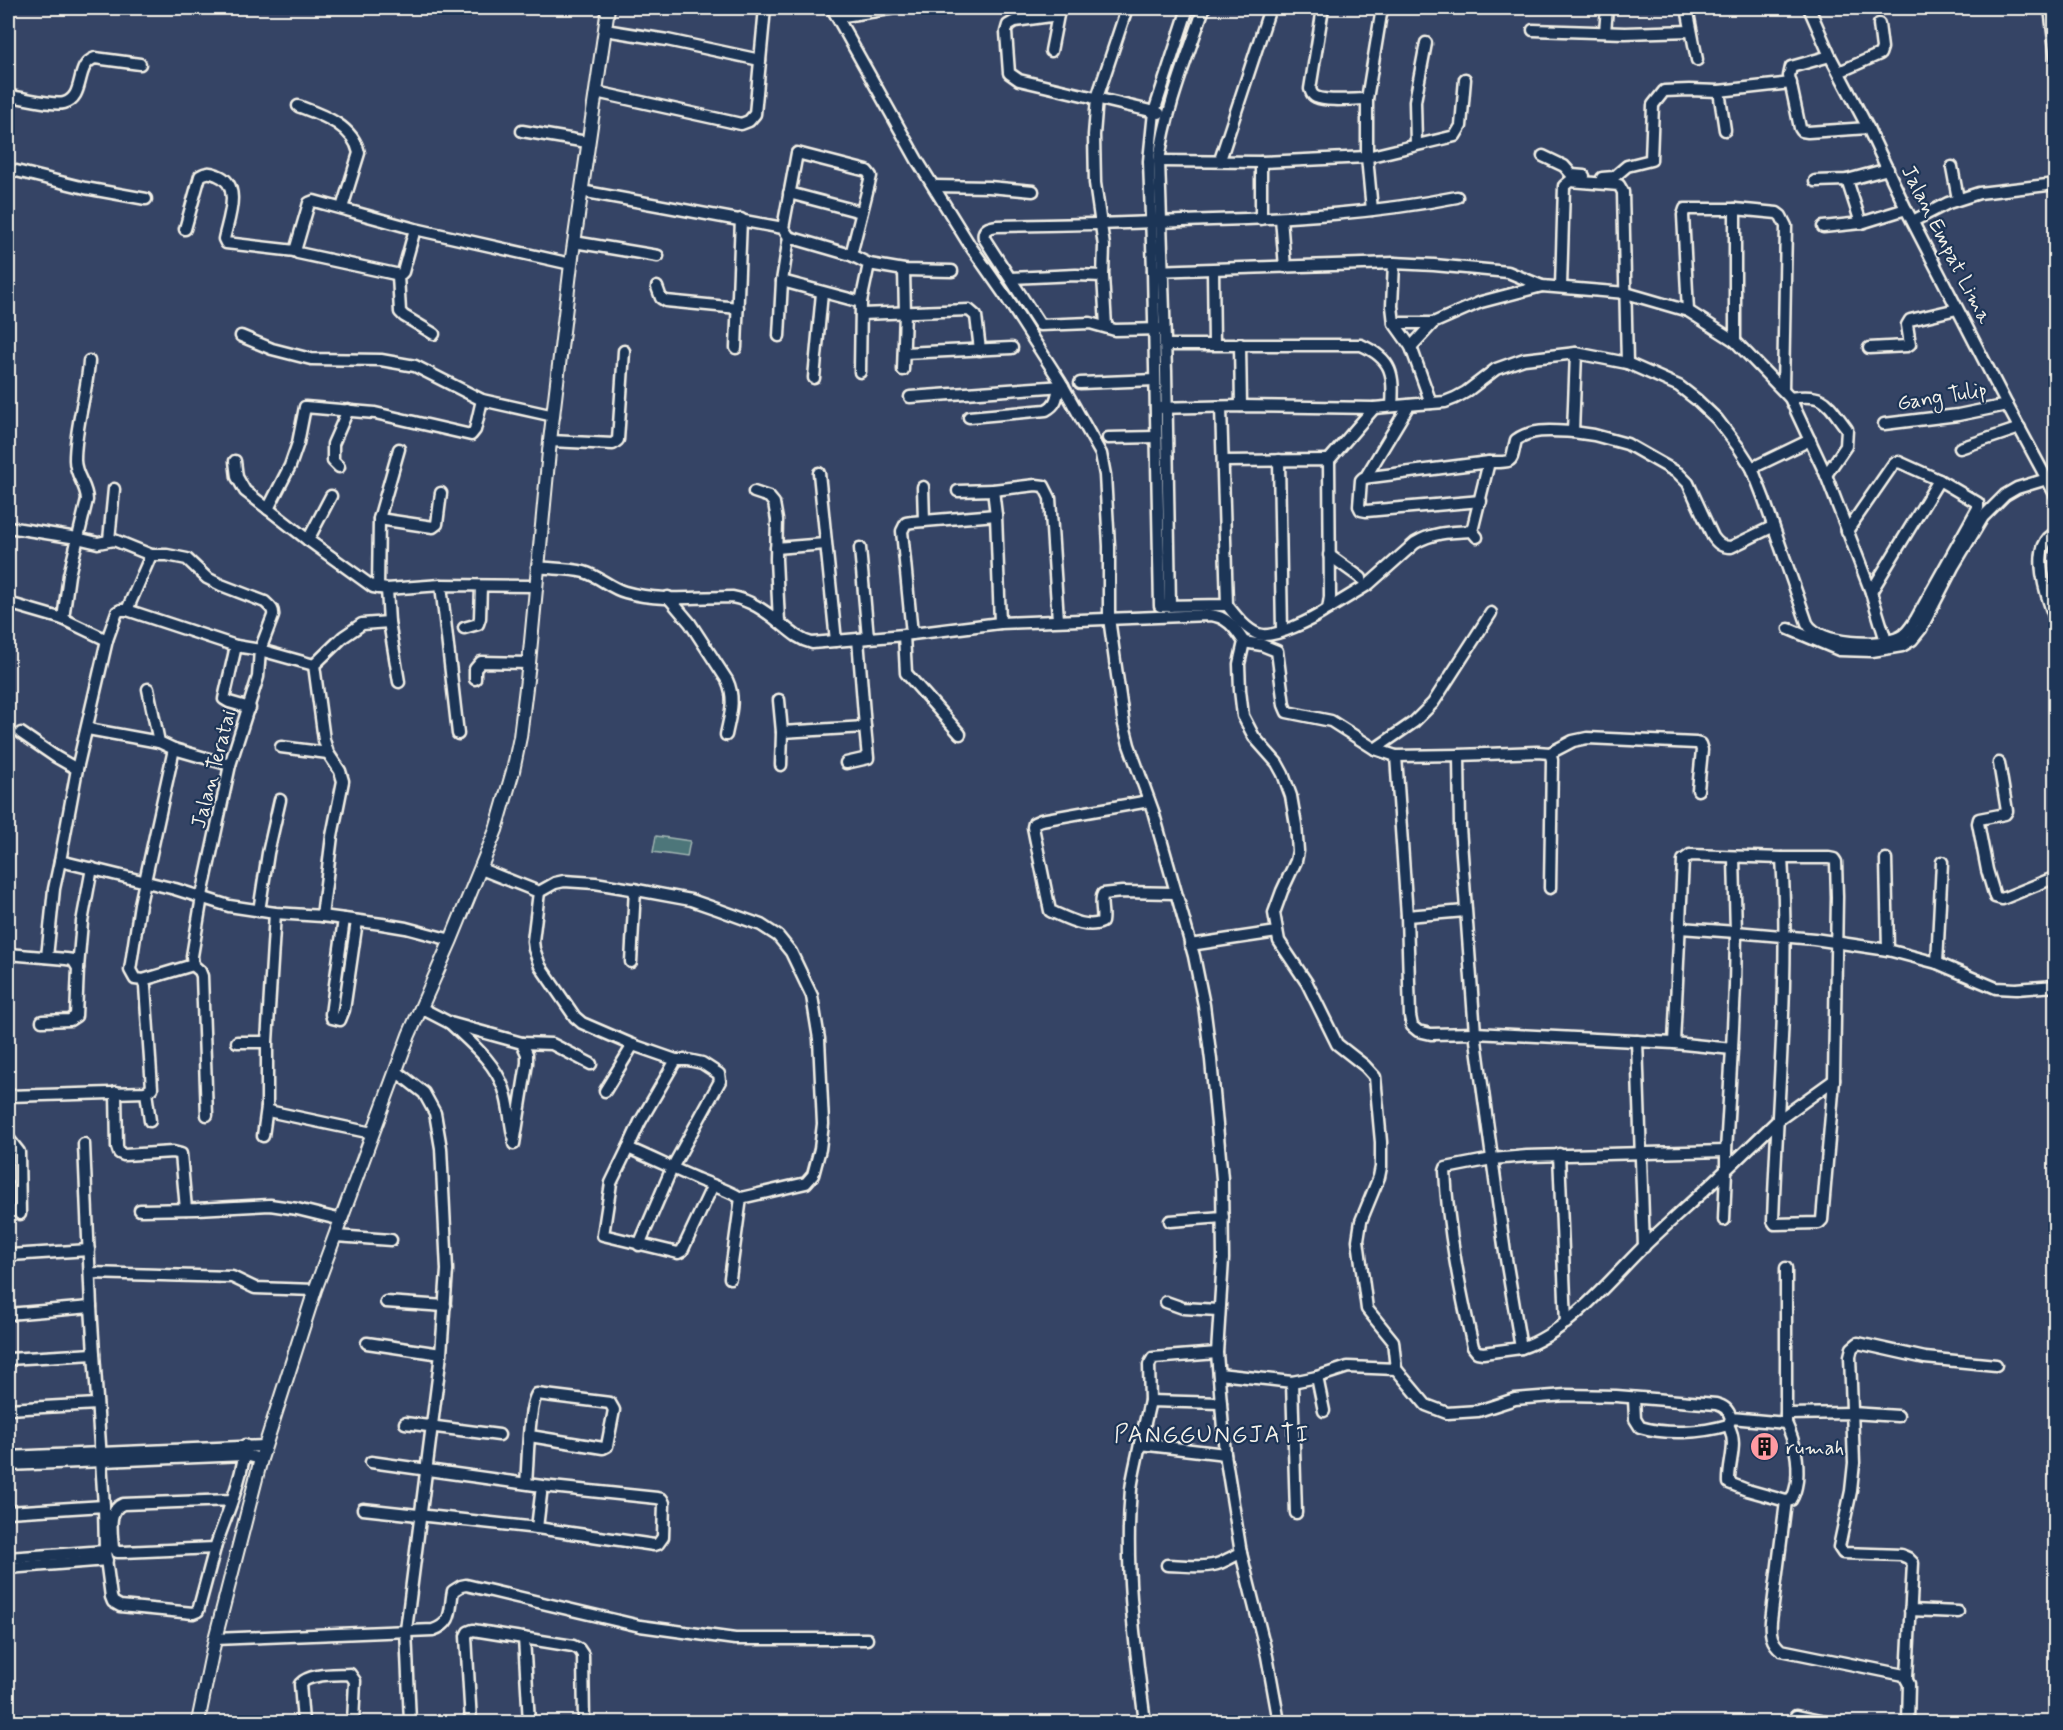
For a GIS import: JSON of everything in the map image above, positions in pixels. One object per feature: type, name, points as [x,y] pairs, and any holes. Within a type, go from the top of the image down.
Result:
[{"type":"street","points":[[198,1722],[215,1639],[261,1459],[315,1290],[396,1071],[496,830],[513,771],[520,737],[529,663],[537,567],[570,264],[608,8]]},
{"type":"street","points":[[596,92],[741,124],[746,123],[755,114],[765,8]]},
{"type":"street","points":[[896,8],[834,13],[917,160],[1094,439],[1104,466],[1109,546],[1109,618],[1124,725],[1149,801],[1190,945],[1204,1005],[1222,1179],[1222,1259],[1217,1353],[1225,1454],[1241,1554],[1267,1656],[1279,1722]]},
{"type":"street","points":[[1106,326],[1104,246],[1095,183],[1094,135],[1097,98],[1127,8]]},
{"type":"street","points":[[1165,606],[1156,437],[1161,408],[1155,380],[1159,330],[1158,270],[1156,223],[1149,161],[1154,112],[1188,8]]},
{"type":"street","points":[[1156,223],[1162,137],[1203,8]]},
{"type":"street","points":[[1220,160],[1270,8]]},
{"type":"street","points":[[1323,8],[1310,89],[1312,94],[1325,99],[1367,99]]},
{"type":"street","points":[[1372,210],[1367,157],[1367,99],[1382,8]]},
{"type":"street","points":[[1605,32],[1607,8]]},
{"type":"street","points":[[1687,8],[1697,60]]},
{"type":"street","name":"Jalan Empat Lima","points":[[1809,8],[1830,56],[1906,208],[2055,496]]},
{"type":"street","points":[[2050,8],[2055,57]]},
{"type":"street","points":[[1051,51],[1059,11],[1015,21],[1008,26],[1006,32],[1009,73],[1019,80],[1168,116]]},
{"type":"street","points":[[1839,72],[1880,54],[1882,48],[1879,24]]},
{"type":"street","points":[[605,30],[667,40],[760,60]]},
{"type":"street","points":[[1533,30],[1691,31]]},
{"type":"street","points":[[1416,144],[1415,100],[1426,43]]},
{"type":"street","points":[[1830,56],[1791,68],[1789,72],[1802,131],[1868,128]]},
{"type":"street","points":[[8,96],[63,103],[73,98],[84,65],[89,60],[95,58],[140,64]]},
{"type":"street","points":[[1159,161],[1261,162],[1367,157],[1455,136],[1459,132],[1465,80]]},
{"type":"street","points":[[1543,156],[1564,166],[1572,175],[1614,177],[1627,166],[1651,160],[1653,105],[1664,91],[1719,91],[1791,83]]},
{"type":"street","points":[[1719,91],[1725,130]]},
{"type":"street","points":[[298,106],[334,121],[357,145],[359,153],[342,208]]},
{"type":"street","points":[[522,131],[587,142]]},
{"type":"street","points":[[778,336],[789,193],[797,153],[869,173],[851,255]]},
{"type":"street","points":[[1261,162],[1261,219]]},
{"type":"street","points":[[1952,167],[1958,199]]},
{"type":"street","points":[[8,169],[85,188],[146,199]]},
{"type":"street","points":[[1815,181],[1847,180],[1888,169]]},
{"type":"street","points":[[184,229],[200,176],[213,173],[222,176],[232,188],[224,239],[226,243],[296,250],[298,253],[398,275],[403,272],[415,229]]},
{"type":"street","points":[[1847,180],[1861,223]]},
{"type":"street","points":[[1561,287],[1564,186],[1570,181],[1617,184],[1623,189],[1627,363]]},
{"type":"street","points":[[1913,221],[1958,199],[1992,190],[2055,183]]},
{"type":"street","points":[[934,186],[1033,191]]},
{"type":"street","points":[[581,190],[741,219],[851,255],[869,264],[904,270],[952,272]]},
{"type":"street","points":[[789,193],[861,212]]},
{"type":"street","points":[[1159,330],[1115,330],[1090,323],[1040,325],[984,238],[984,232],[988,228],[997,226],[1281,218],[1372,210],[1457,197]]},
{"type":"street","points":[[296,250],[310,202],[314,201],[415,229],[570,264]]},
{"type":"street","points":[[1822,227],[1861,223],[1906,208]]},
{"type":"street","points":[[1688,311],[1684,209],[1735,209],[1777,213],[1781,216],[1786,226],[1786,394]]},
{"type":"street","points":[[1735,209],[1735,341]]},
{"type":"street","points":[[1281,218],[1285,267]]},
{"type":"street","points":[[736,348],[741,219]]},
{"type":"street","points":[[574,242],[657,256]]},
{"type":"street","points":[[1158,270],[1394,263],[1508,272],[1542,286]]},
{"type":"street","points":[[1394,263],[1392,306],[1394,323],[1411,347],[1431,403]]},
{"type":"street","points":[[860,372],[861,302],[869,264]]},
{"type":"street","points":[[903,370],[906,313],[904,270]]},
{"type":"street","points":[[1213,270],[1214,344]]},
{"type":"street","points":[[1508,272],[1510,294]]},
{"type":"street","points":[[398,275],[400,312],[434,334]]},
{"type":"street","points":[[1011,278],[1103,276]]},
{"type":"street","points":[[782,281],[861,302]]},
{"type":"street","points":[[1394,323],[1433,323],[1481,302],[1542,286],[1561,287],[1626,293],[1688,311],[1735,341],[1786,394],[1810,440],[1827,475],[1871,592],[1886,641]]},
{"type":"street","points":[[657,287],[661,298],[666,301],[738,308]]},
{"type":"street","points":[[814,378],[822,292]]},
{"type":"street","points":[[861,315],[969,309],[976,316],[980,350]]},
{"type":"street","points":[[1869,348],[1907,346],[1910,344],[1907,325],[1910,320],[1957,309]]},
{"type":"street","points":[[1411,347],[1433,323]]},
{"type":"street","points":[[1159,330],[1165,345],[1161,408],[1165,606]]},
{"type":"street","points":[[241,336],[272,349],[311,359],[381,360],[415,366],[482,400],[554,416]]},
{"type":"street","points":[[1240,344],[1241,406]]},
{"type":"street","points":[[1165,345],[1361,345],[1376,353],[1392,373],[1394,381],[1392,406]]},
{"type":"street","points":[[904,353],[1012,348]]},
{"type":"street","points":[[550,441],[613,444],[618,440],[624,351]]},
{"type":"street","points":[[1573,432],[1576,353]]},
{"type":"street","points":[[1161,408],[1241,406],[1374,408],[1444,402],[1466,392],[1485,375],[1524,359],[1576,353],[1627,363],[1679,386],[1717,420],[1752,468],[1810,628],[1827,638],[1847,641],[1886,641],[1904,635],[1978,508],[1978,503],[1939,480],[1899,462],[1894,463],[1847,531]]},
{"type":"street","points":[[63,619],[87,492],[76,473],[75,440],[89,361]]},
{"type":"street","points":[[1080,383],[1155,380]]},
{"type":"street","points":[[910,397],[1061,386]]},
{"type":"street","points":[[969,417],[1046,410],[1056,402],[1061,386]]},
{"type":"street","points":[[1786,394],[1808,395],[1822,399],[1847,429],[1846,446],[1827,475]]},
{"type":"street","points":[[268,509],[290,466],[298,443],[305,407],[383,414],[471,435],[475,430],[482,400]]},
{"type":"street","points":[[1409,405],[1365,478],[1360,482],[1359,506],[1361,510],[1481,501]]},
{"type":"street","name":"Gang Tulip","points":[[1884,424],[1958,415],[2007,405]]},
{"type":"street","points":[[1221,407],[1227,605],[1240,620],[1257,634],[1264,636],[1282,632],[1328,609],[1369,584],[1415,543],[1424,538],[1446,532],[1475,534],[1489,462]]},
{"type":"street","points":[[1328,609],[1330,597],[1329,459],[1374,408]]},
{"type":"street","points":[[339,467],[333,461],[333,444],[348,410]]},
{"type":"street","points":[[1960,448],[2020,428]]},
{"type":"street","points":[[1365,478],[1509,460],[1514,457],[1516,440],[1520,436],[1536,431],[1573,432],[1610,438],[1628,444],[1678,473],[1688,483],[1713,537],[1719,544],[1731,547],[1772,527]]},
{"type":"street","points":[[1108,438],[1156,437]]},
{"type":"street","points":[[1752,468],[1810,440]]},
{"type":"street","points":[[399,449],[379,519],[382,588],[399,682]]},
{"type":"street","points":[[1223,461],[1329,459]]},
{"type":"street","points":[[1278,460],[1282,632]]},
{"type":"street","points":[[235,461],[241,486],[308,540],[368,584],[382,588],[441,585],[536,586]]},
{"type":"street","points":[[819,473],[836,641]]},
{"type":"street","points":[[1789,629],[1839,650],[1872,651],[1902,645],[1912,640],[1921,629],[1953,567],[1983,518],[2005,495],[2017,488],[2047,479]]},
{"type":"street","points":[[1871,592],[1939,480]]},
{"type":"street","points":[[958,491],[1036,485],[1044,486],[1048,491],[1058,620]]},
{"type":"street","points":[[923,487],[924,521]]},
{"type":"street","points":[[109,540],[114,489]]},
{"type":"street","points":[[993,490],[1000,623]]},
{"type":"street","points":[[754,492],[769,497],[774,503],[777,520],[779,622]]},
{"type":"street","points":[[379,519],[433,527],[437,524],[441,493]]},
{"type":"street","points":[[308,540],[331,496]]},
{"type":"street","points":[[960,734],[906,673],[908,634],[902,531],[906,523],[996,515]]},
{"type":"street","points":[[8,527],[98,543],[109,540],[151,555],[127,610]]},
{"type":"street","points":[[2055,532],[2045,539],[2042,547],[2041,569],[2051,587],[2055,621]]},
{"type":"street","points":[[776,548],[825,544]]},
{"type":"street","points":[[846,763],[868,758],[865,727],[860,548]]},
{"type":"street","name":"Jalan Teratai","points":[[151,555],[187,559],[207,578],[265,602],[273,611],[260,650],[258,677],[250,708],[230,765],[202,897],[192,956],[193,965]]},
{"type":"street","points":[[1329,555],[1362,578]]},
{"type":"street","points":[[537,567],[583,572],[627,592],[668,597],[741,599],[806,641],[820,643],[1000,623],[1216,615],[1229,622],[1244,642],[1262,645],[1277,651],[1284,705],[1287,712],[1331,721],[1374,749],[1396,756],[1459,755],[1550,753],[1573,741],[1587,738],[1696,743],[1700,744],[1702,750],[1698,790]]},
{"type":"street","points":[[441,585],[458,734]]},
{"type":"street","points":[[464,628],[478,624],[481,586]]},
{"type":"street","points":[[668,597],[690,623],[732,690],[733,702],[726,735]]},
{"type":"street","points":[[8,603],[63,619],[107,640]]},
{"type":"street","points":[[1165,606],[1227,605]]},
{"type":"street","points":[[47,957],[54,889],[77,769],[107,640],[117,612],[127,610],[236,646],[314,664]]},
{"type":"street","points":[[1374,749],[1414,722],[1433,703],[1491,613]]},
{"type":"street","points":[[314,664],[337,642],[362,624],[389,622]]},
{"type":"street","points":[[1244,642],[1239,664],[1243,716],[1254,736],[1277,763],[1283,774],[1291,796],[1296,825],[1298,851],[1296,861],[1276,903],[1274,913],[1277,932],[1280,941],[1307,983],[1337,1044],[1375,1077],[1381,1167],[1361,1221],[1358,1240],[1367,1309],[1393,1341],[1396,1369],[1426,1405],[1447,1413],[1478,1411],[1506,1400],[1585,1395],[1716,1404],[1728,1411],[1733,1434],[1729,1483],[1747,1490],[1791,1500],[1794,1496],[1799,1465],[1786,1419],[1786,1268]]},
{"type":"street","points":[[236,646],[224,699],[250,708]]},
{"type":"street","points":[[475,679],[475,669],[481,662],[529,663]]},
{"type":"street","points":[[314,664],[324,741],[327,753],[340,771],[343,781],[332,836],[322,916]]},
{"type":"street","points":[[148,689],[159,742]]},
{"type":"street","points":[[779,700],[782,732],[781,765]]},
{"type":"street","points":[[782,732],[865,727]]},
{"type":"street","points":[[88,729],[159,742],[174,749],[230,765]]},
{"type":"street","points":[[21,734],[56,758],[77,769]]},
{"type":"street","points":[[281,747],[327,753]]},
{"type":"street","points":[[174,749],[140,904],[130,970],[135,979],[143,980],[193,965],[200,971],[202,975],[207,1115]]},
{"type":"street","points":[[1550,753],[1552,760],[1550,888]]},
{"type":"street","points":[[1459,755],[1460,827],[1475,1033],[1521,1348]]},
{"type":"street","points":[[1396,756],[1412,1026],[1423,1033],[1475,1033],[1637,1041],[1732,1049]]},
{"type":"street","points":[[1999,763],[2007,812],[1983,817],[1978,823],[1995,897],[2002,900],[2055,878]]},
{"type":"street","points":[[258,911],[280,800]]},
{"type":"street","points":[[1149,801],[1034,823],[1050,911],[1077,922],[1094,924],[1102,921],[1101,899],[1103,894],[1175,893]]},
{"type":"street","points":[[1674,1043],[1683,860],[1690,855],[1834,859],[1837,943],[1834,1080],[1821,1222],[1775,1224],[1773,1221],[1782,1033],[1785,897],[1782,858]]},
{"type":"street","points":[[1724,1220],[1736,932],[1734,858]]},
{"type":"street","points":[[1886,859],[1888,950]]},
{"type":"street","points":[[60,861],[146,881],[229,906],[406,928],[452,940]]},
{"type":"street","points":[[1937,963],[1941,862]]},
{"type":"street","points":[[42,1021],[70,1020],[76,1016],[82,922],[92,868]]},
{"type":"street","points":[[481,869],[539,892]]},
{"type":"street","points":[[539,892],[564,881],[595,883],[691,900],[761,925],[778,936],[791,952],[812,996],[819,1039],[823,1124],[820,1149],[813,1175],[806,1183],[741,1198],[628,1148]]},
{"type":"street","points":[[631,962],[635,889]]},
{"type":"street","points":[[539,892],[534,949],[540,966],[569,1010],[582,1023],[633,1045],[676,1060],[702,1063],[719,1074],[720,1081],[672,1168],[639,1245]]},
{"type":"street","points":[[1407,916],[1465,911]]},
{"type":"street","points":[[263,1136],[267,1107],[267,1042],[275,913]]},
{"type":"street","points":[[344,919],[347,939],[344,1010],[340,1020],[336,1020],[331,1014],[347,939],[357,921]]},
{"type":"street","points":[[1680,928],[1814,939],[1888,950],[1937,963],[1996,988],[2055,986]]},
{"type":"street","points":[[1190,945],[1277,932]]},
{"type":"street","points":[[8,954],[73,960],[78,968]]},
{"type":"street","points":[[8,1096],[146,1092],[152,1088],[147,996],[143,980]]},
{"type":"street","points":[[421,1008],[450,1023],[522,1043],[552,1044],[591,1064]]},
{"type":"street","points":[[450,1023],[481,1052],[494,1068],[505,1090],[514,1144],[527,1062],[527,1054],[522,1043]]},
{"type":"street","points":[[1637,1041],[1644,1247]]},
{"type":"street","points":[[237,1042],[267,1042]]},
{"type":"street","points":[[605,1091],[633,1045]]},
{"type":"street","points":[[676,1060],[640,1122],[611,1183],[603,1234],[673,1253],[682,1251],[713,1185]]},
{"type":"street","points":[[396,1071],[424,1093],[430,1102],[436,1122],[441,1148],[447,1270],[441,1354],[406,1630],[410,1722]]},
{"type":"street","points":[[1726,1151],[1559,1154],[1492,1159],[1446,1168],[1449,1220],[1460,1291],[1473,1347],[1483,1353],[1521,1348],[1544,1339],[1566,1323],[1777,1121],[1834,1080]]},
{"type":"street","points":[[117,1092],[117,1147],[119,1153],[124,1155],[173,1152],[181,1154],[186,1209]]},
{"type":"street","points":[[146,1092],[150,1121]]},
{"type":"street","points":[[267,1107],[273,1112],[372,1133]]},
{"type":"street","points":[[8,1138],[19,1152],[21,1214]]},
{"type":"street","points":[[84,1144],[106,1555],[111,1597],[116,1604],[193,1613],[198,1611],[245,1450]]},
{"type":"street","points":[[1559,1154],[1566,1323]]},
{"type":"street","points":[[730,1278],[741,1198]]},
{"type":"street","points":[[140,1210],[270,1205],[342,1220]]},
{"type":"street","points":[[1170,1221],[1223,1217]]},
{"type":"street","points":[[336,1236],[391,1240]]},
{"type":"street","points":[[10,1255],[89,1250]]},
{"type":"street","points":[[90,1273],[232,1277],[255,1288],[315,1290]]},
{"type":"street","points":[[386,1302],[445,1306]]},
{"type":"street","points":[[1166,1302],[1183,1308],[1218,1310]]},
{"type":"street","points":[[8,1314],[91,1307]]},
{"type":"street","points":[[367,1343],[441,1354]]},
{"type":"street","points":[[1908,1722],[1909,1684],[1907,1677],[1914,1567],[1908,1558],[1901,1555],[1843,1553],[1839,1547],[1851,1491],[1854,1463],[1850,1356],[1852,1348],[1858,1343],[1925,1358],[1995,1365]]},
{"type":"street","points":[[1145,1722],[1131,1617],[1129,1526],[1132,1487],[1150,1401],[1149,1365],[1153,1358],[1217,1353]]},
{"type":"street","points":[[8,1359],[94,1354]]},
{"type":"street","points":[[1219,1374],[1292,1382],[1348,1367],[1396,1369]]},
{"type":"street","points":[[1317,1377],[1323,1411]]},
{"type":"street","points":[[1292,1382],[1296,1513]]},
{"type":"street","points":[[526,1483],[530,1437],[534,1397],[537,1394],[610,1403],[614,1410],[607,1446],[603,1448],[530,1437]]},
{"type":"street","points":[[1634,1399],[1635,1419],[1640,1427],[1645,1429],[1684,1431],[1720,1428],[1730,1421],[1852,1413],[1898,1416]]},
{"type":"street","points":[[1150,1401],[1221,1403]]},
{"type":"street","points":[[8,1409],[97,1404]]},
{"type":"street","points":[[405,1423],[499,1435]]},
{"type":"street","points":[[1140,1444],[1225,1454]]},
{"type":"street","points":[[8,1457],[245,1450],[265,1446]]},
{"type":"street","points":[[245,1450],[261,1459]]},
{"type":"street","points":[[8,1465],[100,1456]]},
{"type":"street","points":[[363,1509],[537,1528],[654,1545],[658,1544],[663,1537],[664,1503],[662,1499],[605,1491],[542,1486],[371,1462]]},
{"type":"street","points":[[537,1528],[542,1486]]},
{"type":"street","points":[[215,1548],[117,1552],[113,1548],[113,1512],[123,1504],[232,1500]]},
{"type":"street","points":[[1786,1500],[1771,1621],[1772,1639],[1775,1645],[1781,1650],[1900,1673],[1907,1677]]},
{"type":"street","points":[[8,1512],[104,1506]]},
{"type":"street","points":[[1167,1565],[1206,1566],[1218,1564],[1241,1554]]},
{"type":"street","points":[[8,1558],[106,1555]]},
{"type":"street","points":[[8,1568],[106,1555]]},
{"type":"street","points":[[215,1639],[433,1630],[442,1627],[449,1616],[453,1591],[466,1585],[640,1626],[735,1639],[867,1639]]},
{"type":"street","points":[[1911,1610],[1958,1612]]},
{"type":"street","points":[[471,1722],[466,1642],[468,1632],[473,1630],[573,1646],[579,1649],[583,1655],[584,1722]]},
{"type":"street","points":[[524,1638],[529,1722]]},
{"type":"street","points":[[303,1722],[300,1684],[302,1681],[309,1678],[350,1674],[355,1681],[353,1722]]},
{"type":"street","points":[[1796,1716],[1825,1722]]},
{"type":"green space","points":[[656,836],[690,841],[687,857],[653,852]]},
{"type":"place","name":"rumah","points":[[1765,1447]]},
{"type":"district","name":"PANGGUNGJATI","points":[[1212,1434]]}]
